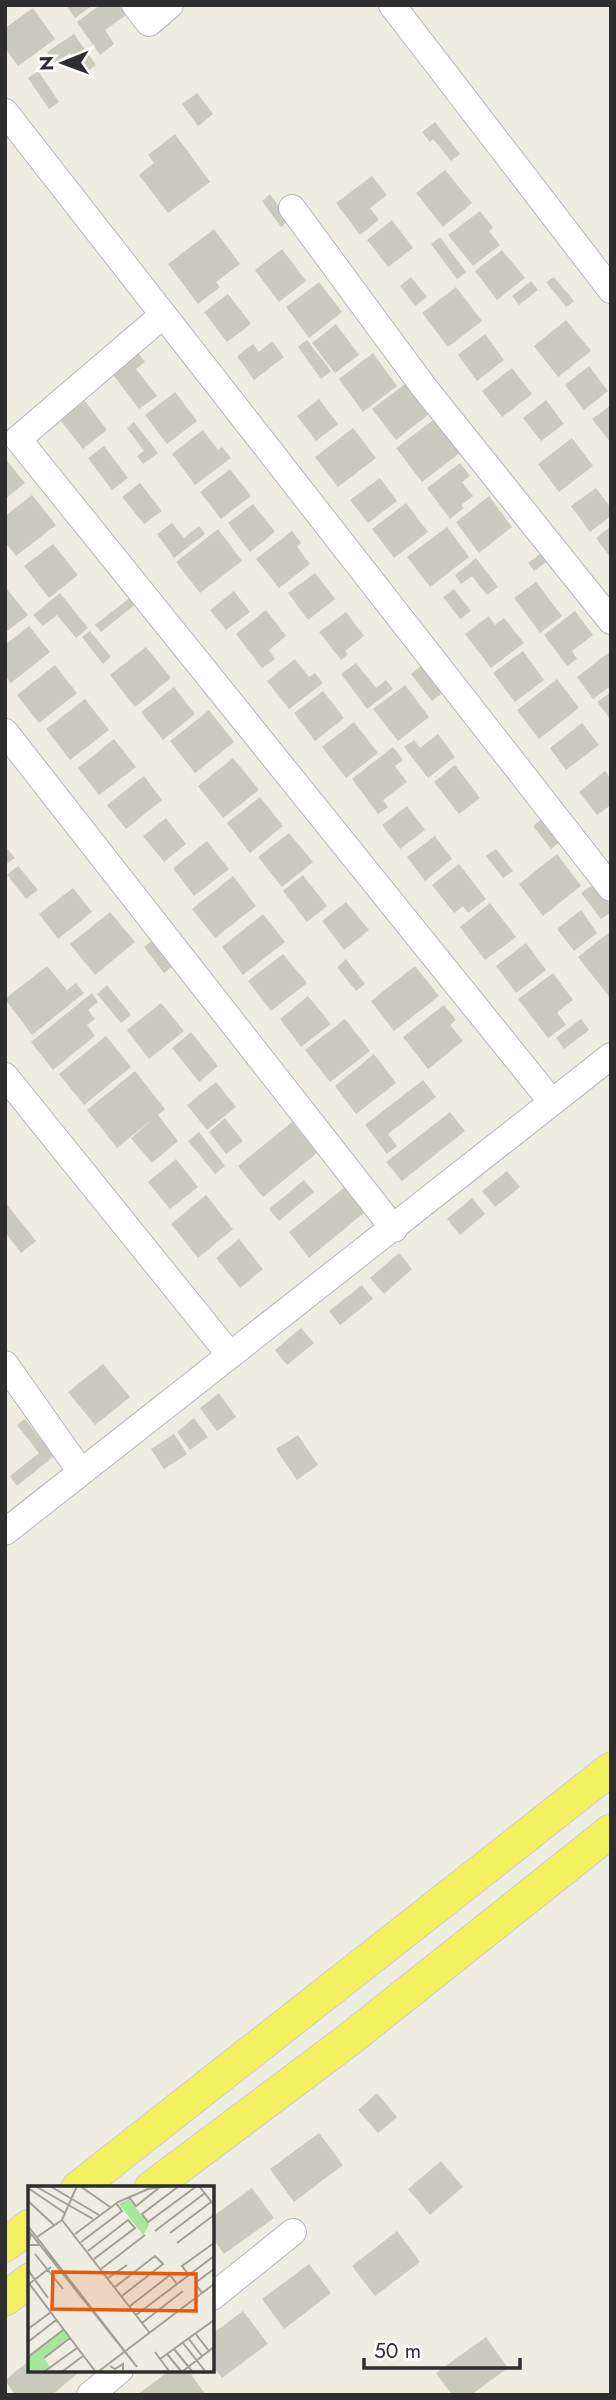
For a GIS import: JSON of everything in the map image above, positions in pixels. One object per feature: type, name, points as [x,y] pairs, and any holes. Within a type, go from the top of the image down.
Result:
[{"type":"main road","points":[[81,2186],[600,1778],[611,1814]]},
{"type":"main road","points":[[546,1821],[576,1860]]},
{"type":"main road","points":[[154,2186],[347,2041],[611,1831]]},
{"type":"main road","points":[[5,2245],[28,2228]]},
{"type":"main road","points":[[5,2299],[28,2282]]},
{"type":"street","points":[[135,5],[149,23],[170,5]]},
{"type":"street","points":[[392,5],[611,290]]},
{"type":"street","points":[[8,121],[611,888]]},
{"type":"street","points":[[292,208],[423,386],[611,621]]},
{"type":"street","points":[[163,315],[18,439],[551,1101]]},
{"type":"street","points":[[5,732],[394,1229]]},
{"type":"street","points":[[5,1532],[611,1056]]},
{"type":"street","points":[[5,1076],[230,1355]]},
{"type":"street","points":[[5,1364],[81,1472]]},
{"type":"street","points":[[214,2295],[293,2232]]},
{"type":"street","points":[[90,2395],[118,2372]]},
{"type":"building","points":[[66,5],[93,5],[75,18]]},
{"type":"building","points":[[100,5],[119,5],[126,15],[105,30],[114,44],[100,55],[77,22]]},
{"type":"building","points":[[33,8],[55,39],[18,66],[5,48],[5,28]]},
{"type":"building","points":[[74,34],[96,65],[85,73],[70,53],[55,63],[47,52]]},
{"type":"building","points":[[38,71],[59,102],[49,109],[28,78]]},
{"type":"building","points":[[197,93],[213,114],[198,126],[182,104]]},
{"type":"building","points":[[435,122],[460,154],[451,161],[433,139],[430,142],[422,132]]},
{"type":"building","points":[[175,134],[210,182],[168,213],[139,175],[154,163],[148,155]]},
{"type":"building","points":[[445,170],[472,203],[443,227],[416,193]]},
{"type":"building","points":[[372,176],[387,195],[370,208],[379,220],[360,235],[336,203]]},
{"type":"building","points":[[270,194],[289,220],[281,227],[262,201]]},
{"type":"building","points":[[480,211],[493,228],[489,231],[500,245],[473,266],[448,235]]},
{"type":"building","points":[[392,220],[413,248],[388,267],[367,240]]},
{"type":"building","points":[[214,229],[240,264],[216,282],[220,287],[198,304],[168,264]]},
{"type":"building","points":[[440,237],[466,272],[457,279],[431,244]]},
{"type":"building","points":[[282,249],[306,281],[279,302],[255,270]]},
{"type":"building","points":[[502,250],[525,278],[497,300],[475,271]]},
{"type":"building","points":[[411,277],[427,297],[415,306],[400,286]]},
{"type":"building","points":[[554,277],[574,301],[566,307],[546,282]]},
{"type":"building","points":[[531,281],[538,290],[519,305],[512,296]]},
{"type":"building","points":[[319,282],[342,312],[309,338],[286,307]]},
{"type":"building","points":[[456,287],[482,321],[448,347],[422,313]]},
{"type":"building","points":[[228,294],[251,324],[227,342],[204,312]]},
{"type":"building","points":[[566,320],[591,351],[558,377],[534,346]]},
{"type":"building","points":[[336,324],[359,355],[335,373],[312,343]]},
{"type":"building","points":[[485,334],[504,360],[477,381],[458,355]]},
{"type":"building","points":[[307,340],[331,371],[321,379],[298,347]]},
{"type":"building","points":[[272,341],[284,357],[254,380],[237,356],[253,344],[259,352]]},
{"type":"building","points":[[137,352],[145,362],[136,369],[157,396],[139,409],[111,372]]},
{"type":"building","points":[[373,353],[397,386],[363,412],[339,379]]},
{"type":"building","points":[[589,366],[608,391],[584,410],[565,385]]},
{"type":"building","points":[[512,368],[532,394],[502,417],[482,391]]},
{"type":"building","points":[[405,384],[428,415],[396,440],[372,409]]},
{"type":"building","points":[[175,392],[197,421],[167,444],[145,415]]},
{"type":"building","points":[[319,399],[338,424],[316,441],[297,416]]},
{"type":"building","points":[[546,400],[564,424],[541,441],[523,418]]},
{"type":"building","points":[[85,401],[107,430],[83,449],[60,420]]},
{"type":"building","points":[[611,405],[611,443],[592,419]]},
{"type":"building","points":[[436,418],[461,452],[422,482],[396,448]]},
{"type":"building","points":[[134,422],[158,453],[143,464],[137,456],[144,451],[127,428]]},
{"type":"building","points":[[353,428],[376,458],[338,487],[315,457]]},
{"type":"building","points":[[203,430],[218,450],[222,447],[231,458],[195,485],[172,454]]},
{"type":"building","points":[[572,438],[593,466],[559,492],[538,464]]},
{"type":"building","points":[[104,446],[128,478],[112,490],[88,458]]},
{"type":"building","points":[[5,458],[25,483],[5,499]]},
{"type":"building","points":[[460,463],[470,476],[462,482],[473,496],[461,505],[464,508],[450,519],[427,488]]},
{"type":"building","points":[[230,469],[251,496],[221,519],[200,492]]},
{"type":"building","points":[[380,478],[397,501],[368,523],[350,500]]},
{"type":"building","points":[[140,483],[162,511],[144,524],[122,497]]},
{"type":"building","points":[[596,488],[611,508],[611,516],[590,532],[571,506]]},
{"type":"building","points":[[32,495],[56,525],[16,556],[5,542],[5,516]]},
{"type":"building","points":[[489,496],[512,527],[479,553],[456,522]]},
{"type":"building","points":[[406,503],[428,532],[394,558],[372,529]]},
{"type":"building","points":[[253,504],[275,532],[250,552],[228,523]]},
{"type":"building","points":[[172,523],[184,538],[199,526],[205,534],[174,558],[157,534]]},
{"type":"building","points":[[611,526],[611,558],[596,538]]},
{"type":"building","points":[[447,527],[469,557],[430,587],[407,557]]},
{"type":"building","points":[[218,529],[242,561],[200,593],[176,562]]},
{"type":"building","points":[[292,531],[301,543],[297,547],[310,564],[279,588],[256,559]]},
{"type":"building","points":[[53,544],[78,575],[49,598],[24,566]]},
{"type":"building","points":[[548,548],[554,556],[534,571],[528,563]]},
{"type":"building","points":[[476,558],[498,587],[487,595],[472,576],[461,584],[455,575]]},
{"type":"building","points":[[315,573],[335,599],[308,620],[288,593]]},
{"type":"building","points":[[536,582],[562,616],[540,633],[514,598]]},
{"type":"building","points":[[5,587],[28,615],[5,633]]},
{"type":"building","points":[[454,589],[471,611],[460,619],[443,597]]},
{"type":"building","points":[[234,591],[250,612],[226,630],[210,610]]},
{"type":"building","points":[[60,593],[88,628],[76,638],[57,615],[43,626],[33,615]]},
{"type":"building","points":[[132,596],[137,603],[101,632],[95,625]]},
{"type":"building","points":[[266,610],[286,636],[269,650],[275,659],[262,668],[236,634]]},
{"type":"building","points":[[575,611],[593,635],[572,651],[577,659],[567,666],[544,635]]},
{"type":"building","points":[[346,612],[364,636],[345,651],[348,654],[341,660],[319,632]]},
{"type":"building","points":[[489,616],[495,625],[504,618],[524,643],[491,668],[465,634]]},
{"type":"building","points":[[29,626],[50,652],[11,683],[5,676],[5,645]]},
{"type":"building","points":[[90,631],[111,657],[103,664],[82,637]]},
{"type":"building","points":[[146,647],[171,678],[135,707],[110,675]]},
{"type":"building","points":[[523,651],[544,680],[515,702],[493,673]]},
{"type":"building","points":[[608,653],[611,656],[611,686],[593,699],[577,677]]},
{"type":"building","points":[[295,659],[309,677],[315,673],[323,683],[289,709],[267,681]]},
{"type":"building","points":[[356,663],[376,688],[386,680],[393,689],[367,709],[341,674]]},
{"type":"building","points":[[55,665],[77,693],[39,723],[17,695]]},
{"type":"building","points":[[421,666],[442,693],[432,701],[411,674]]},
{"type":"building","points":[[557,679],[579,708],[539,739],[517,710]]},
{"type":"building","points":[[405,685],[429,717],[398,741],[373,709]]},
{"type":"building","points":[[174,687],[195,714],[163,740],[141,712]]},
{"type":"building","points":[[323,691],[344,718],[315,741],[294,713]]},
{"type":"building","points":[[611,692],[611,720],[597,702]]},
{"type":"building","points":[[85,699],[109,730],[70,760],[46,729]]},
{"type":"building","points":[[209,710],[234,742],[195,773],[170,741]]},
{"type":"building","points":[[354,722],[378,753],[346,778],[322,747]]},
{"type":"building","points":[[582,723],[599,745],[566,770],[550,748]]},
{"type":"building","points":[[438,734],[455,757],[428,778],[404,747],[414,740],[420,748]]},
{"type":"building","points":[[114,739],[136,767],[99,795],[78,768]]},
{"type":"building","points":[[393,747],[403,760],[395,766],[407,782],[383,800],[388,807],[378,814],[352,779]]},
{"type":"building","points":[[233,758],[259,790],[223,818],[198,786]]},
{"type":"building","points":[[455,765],[480,798],[459,814],[434,782]]},
{"type":"building","points":[[605,771],[611,779],[611,805],[597,815],[579,792]]},
{"type":"building","points":[[144,776],[162,800],[126,829],[107,805]]},
{"type":"building","points":[[260,797],[283,826],[250,853],[227,823]]},
{"type":"building","points":[[407,806],[425,830],[400,849],[382,825]]},
{"type":"building","points":[[166,818],[186,844],[164,862],[143,836]]},
{"type":"building","points":[[543,818],[561,841],[551,849],[533,826]]},
{"type":"building","points":[[289,833],[313,862],[282,887],[258,857]]},
{"type":"building","points":[[435,836],[452,859],[425,881],[407,857]]},
{"type":"building","points":[[207,841],[229,869],[194,896],[173,868]]},
{"type":"building","points":[[5,846],[15,858],[5,865]]},
{"type":"building","points":[[496,849],[513,871],[503,878],[486,856]]},
{"type":"building","points":[[557,854],[581,886],[543,916],[519,884]]},
{"type":"building","points":[[459,864],[486,899],[468,913],[463,906],[454,913],[432,885]]},
{"type":"building","points":[[18,866],[38,890],[26,899],[7,875]]},
{"type":"building","points":[[303,875],[327,906],[307,922],[283,891]]},
{"type":"building","points":[[233,876],[256,906],[215,938],[192,909]]},
{"type":"building","points":[[594,884],[611,906],[611,912],[601,919],[581,893]]},
{"type":"building","points":[[73,888],[92,912],[58,939],[39,914]]},
{"type":"building","points":[[346,902],[369,930],[344,950],[322,921]]},
{"type":"building","points":[[490,903],[516,937],[485,960],[460,927]]},
{"type":"building","points":[[581,910],[597,933],[574,951],[557,929]]},
{"type":"building","points":[[110,912],[135,942],[95,975],[70,944]]},
{"type":"building","points":[[263,914],[285,942],[243,975],[222,947]]},
{"type":"building","points":[[608,933],[611,937],[611,999],[578,957]]},
{"type":"building","points":[[154,939],[174,965],[164,973],[144,947]]},
{"type":"building","points":[[526,943],[546,970],[516,993],[496,966]]},
{"type":"building","points":[[283,954],[307,983],[271,1011],[248,981]]},
{"type":"building","points":[[346,959],[365,984],[356,991],[337,967]]},
{"type":"building","points":[[47,966],[67,990],[76,983],[84,993],[32,1035],[5,999]]},
{"type":"building","points":[[415,966],[439,996],[394,1031],[371,1001]]},
{"type":"building","points":[[553,973],[573,1000],[557,1012],[566,1025],[548,1038],[518,999]]},
{"type":"building","points":[[107,985],[131,1015],[121,1023],[97,994]]},
{"type":"building","points":[[92,993],[98,1002],[88,1010],[95,1019],[87,1025],[95,1036],[53,1070],[31,1042]]},
{"type":"building","points":[[308,996],[331,1024],[301,1047],[280,1019]]},
{"type":"building","points":[[161,1003],[184,1031],[149,1059],[127,1030]]},
{"type":"building","points":[[444,1005],[456,1020],[450,1025],[463,1041],[428,1069],[403,1037]]},
{"type":"building","points":[[345,1019],[370,1051],[330,1082],[305,1050]]},
{"type":"building","points":[[581,1019],[589,1030],[564,1049],[556,1038]]},
{"type":"building","points":[[191,1032],[218,1066],[199,1082],[172,1048]]},
{"type":"building","points":[[106,1036],[131,1067],[84,1105],[59,1074]]},
{"type":"building","points":[[374,1054],[396,1083],[356,1114],[335,1086]]},
{"type":"building","points":[[135,1071],[165,1109],[158,1115],[178,1141],[152,1163],[131,1138],[155,1117],[117,1148],[87,1110]]},
{"type":"building","points":[[423,1080],[436,1097],[388,1134],[397,1146],[387,1154],[365,1125]]},
{"type":"building","points":[[216,1082],[236,1107],[207,1130],[187,1105]]},
{"type":"building","points":[[450,1112],[465,1131],[402,1181],[386,1162]]},
{"type":"building","points":[[225,1118],[243,1141],[226,1154],[209,1132]]},
{"type":"building","points":[[292,1122],[317,1153],[263,1197],[238,1166]]},
{"type":"building","points":[[199,1132],[225,1166],[215,1174],[188,1141]]},
{"type":"building","points":[[176,1159],[198,1187],[170,1209],[148,1182]]},
{"type":"building","points":[[507,1171],[520,1187],[495,1207],[482,1191]]},
{"type":"building","points":[[304,1180],[314,1192],[279,1221],[269,1209]]},
{"type":"building","points":[[345,1187],[365,1212],[309,1258],[289,1232]]},
{"type":"building","points":[[206,1195],[233,1229],[198,1258],[171,1224]]},
{"type":"building","points":[[472,1198],[485,1214],[460,1235],[447,1219]]},
{"type":"building","points":[[5,1202],[36,1241],[21,1253],[5,1232]]},
{"type":"building","points":[[239,1239],[263,1269],[240,1288],[216,1258]]},
{"type":"building","points":[[399,1253],[412,1269],[384,1294],[370,1278]]},
{"type":"building","points":[[362,1285],[373,1299],[340,1325],[329,1311]]},
{"type":"building","points":[[301,1328],[314,1343],[287,1365],[275,1350]]},
{"type":"building","points":[[103,1364],[130,1397],[95,1425],[68,1392]]},
{"type":"building","points":[[219,1393],[236,1417],[217,1431],[200,1408]]},
{"type":"building","points":[[194,1418],[208,1437],[190,1450],[177,1432]]},
{"type":"building","points":[[25,1419],[54,1456],[17,1486],[10,1476],[39,1453],[17,1425]]},
{"type":"building","points":[[174,1434],[187,1454],[164,1469],[151,1449]]},
{"type":"building","points":[[298,1435],[318,1465],[297,1480],[276,1449]]},
{"type":"building","points":[[377,2093],[397,2117],[378,2133],[358,2110]]},
{"type":"building","points":[[319,2133],[343,2165],[294,2202],[270,2169]]},
{"type":"building","points":[[441,2161],[463,2187],[430,2215],[408,2189]]},
{"type":"building","points":[[252,2188],[274,2218],[224,2254],[214,2240],[214,2216]]},
{"type":"building","points":[[397,2231],[420,2262],[375,2296],[352,2266]]},
{"type":"building","points":[[309,2264],[331,2293],[284,2329],[262,2299]]},
{"type":"building","points":[[243,2311],[268,2344],[222,2378],[214,2368],[214,2333]]},
{"type":"building","points":[[486,2337],[508,2368],[471,2395],[452,2395],[436,2373]]},
{"type":"building","points":[[28,2362],[28,2372],[78,2373],[52,2395],[15,2395],[5,2380]]},
{"type":"building","points":[[167,2372],[189,2372],[206,2395],[137,2395]]}]
